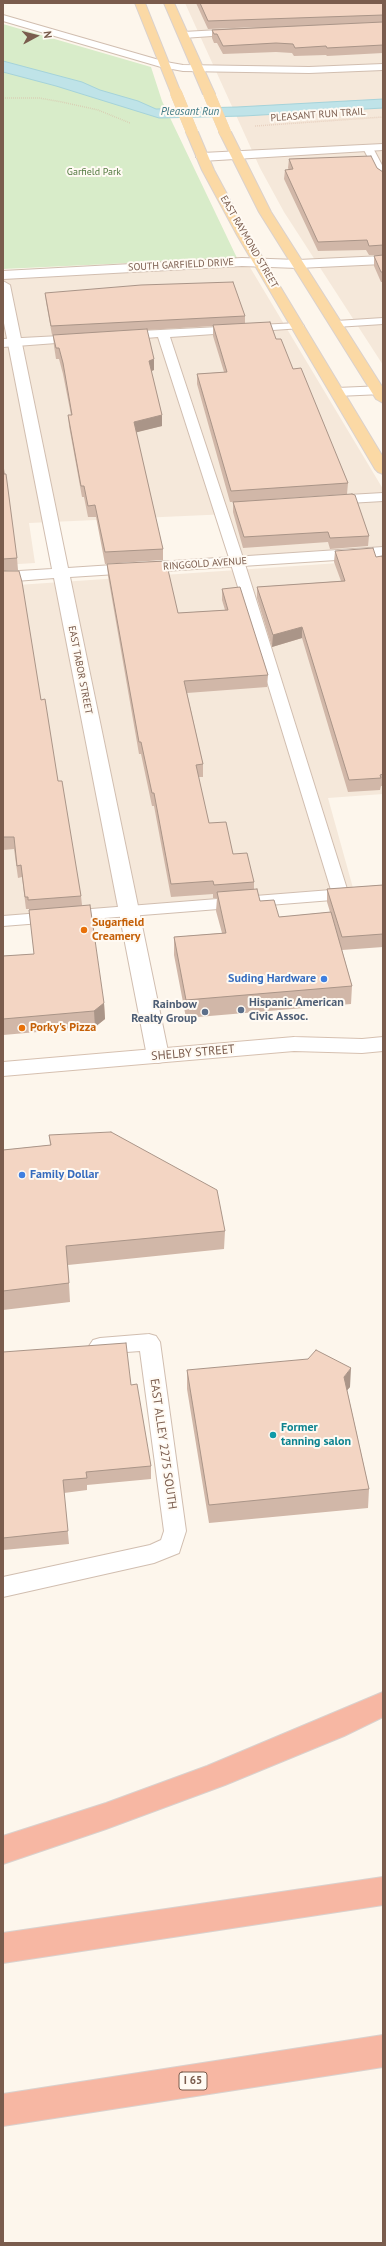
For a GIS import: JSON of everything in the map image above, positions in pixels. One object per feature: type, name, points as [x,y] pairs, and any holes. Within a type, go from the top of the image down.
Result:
[{"type":"highway","points":[[3,1850],[106,1816],[214,1776],[334,1727],[383,1704]]},
{"type":"highway","points":[[3,1948],[383,1891]]},
{"type":"highway","name":"I 65","points":[[3,2110],[383,2051]]},
{"type":"main road","name":"EAST RAYMOND STREET","points":[[140,3],[202,157],[260,263],[383,469]]},
{"type":"main road","points":[[169,3],[225,132],[265,212],[381,393]]},
{"type":"street","points":[[3,18],[165,65],[198,69],[309,70],[383,68]]},
{"type":"street","points":[[202,157],[383,147]]},
{"type":"street","name":"SOUTH GARFIELD DRIVE","points":[[3,275],[242,262],[298,264],[383,260]]},
{"type":"street","name":"EAST TABOR STREET","points":[[3,285],[9,343],[61,573],[158,1056]]},
{"type":"street","points":[[336,392],[381,393]]},
{"type":"street","name":"RINGGOLD AVENUE","points":[[3,577],[383,552]]},
{"type":"street","name":"SHELBY STREET","points":[[3,1069],[294,1044],[362,1046],[383,1044]]},
{"type":"lane","points":[[183,35],[244,32]]},
{"type":"lane","points":[[368,148],[383,177]]},
{"type":"lane","points":[[336,324],[383,321]]},
{"type":"lane","points":[[109,337],[298,326]]},
{"type":"lane","points":[[163,334],[237,561],[341,895]]},
{"type":"lane","points":[[9,343],[93,338]]},
{"type":"lane","points":[[318,501],[383,497]]},
{"type":"lane","points":[[219,508],[234,507]]},
{"type":"lane","points":[[3,921],[383,891]]},
{"type":"lane","name":"EAST ALLEY 2275 SOUTH","points":[[3,1587],[154,1554],[171,1546],[175,1530],[149,1342],[80,1348]]},
{"type":"path","points":[[3,98],[39,98],[62,102],[98,110],[130,123]]},
{"type":"path","name":"PLEASANT RUN TRAIL","points":[[255,126],[383,118]]},
{"type":"shaded area","points":[[185,3],[383,3],[383,365],[284,212],[260,168]]},
{"type":"shaded area","points":[[248,264],[383,489],[383,546],[243,556],[229,514],[29,523],[35,563],[3,565],[3,278]]},
{"type":"shaded area","points":[[383,560],[383,794],[328,798],[353,888],[3,923],[3,586]]},
{"type":"green space","name":"Garfield Park","points":[[3,24],[151,67],[162,101],[237,258],[3,269]]},
{"type":"water","name":"Pleasant Run","points":[[3,61],[82,82],[100,90],[138,101],[156,109],[237,107],[383,99],[383,108],[244,116],[159,118],[56,86],[3,72]]},
{"type":"building","points":[[200,3],[383,3],[383,15],[208,21]]},
{"type":"building","points":[[383,22],[383,45],[327,48],[326,46],[295,48],[293,44],[276,43],[223,46],[217,34],[214,34],[212,30]]},
{"type":"building","points":[[371,156],[377,168],[383,172],[383,245],[369,246],[367,240],[318,242],[285,170],[293,169],[289,159]]},
{"type":"building","points":[[383,255],[383,272],[381,272],[374,256]]},
{"type":"building","points":[[233,282],[245,316],[51,326],[45,293],[141,285]]},
{"type":"building","points":[[270,322],[276,339],[281,339],[293,369],[301,368],[348,483],[231,491],[197,374],[227,372],[213,325]]},
{"type":"building","points":[[147,329],[154,359],[149,361],[162,415],[134,422],[163,549],[105,552],[95,505],[88,506],[84,486],[81,486],[68,415],[72,415],[63,363],[59,348],[56,348],[53,335]]},
{"type":"building","points":[[3,463],[4,474],[6,474],[17,558],[3,559]]},
{"type":"building","points":[[355,495],[369,536],[330,538],[328,532],[244,537],[233,502]]},
{"type":"building","points":[[373,548],[376,557],[382,556],[383,560],[383,774],[380,775],[381,778],[349,780],[302,627],[273,635],[257,587],[345,581],[335,551]]},
{"type":"building","points":[[166,561],[178,613],[228,610],[222,589],[240,587],[268,675],[184,681],[203,764],[196,765],[209,823],[226,822],[233,854],[247,853],[254,882],[214,885],[213,881],[171,884],[154,793],[152,793],[141,742],[139,742],[107,564]]},
{"type":"building","points":[[3,571],[19,571],[22,582],[41,700],[45,699],[58,781],[62,781],[81,896],[28,900],[28,897],[25,897],[21,865],[17,866],[14,837],[3,837]]},
{"type":"building","points":[[383,885],[383,934],[342,937],[327,889]]},
{"type":"building","points":[[257,889],[260,901],[274,900],[279,917],[331,912],[352,986],[186,1000],[174,937],[226,933],[217,892]]},
{"type":"building","points":[[90,905],[104,1003],[94,1011],[3,1019],[3,956],[34,954],[29,910]]},
{"type":"building","points":[[111,1132],[217,1190],[225,1231],[66,1246],[69,1283],[3,1291],[3,1150],[51,1145],[49,1135]]},
{"type":"building","points":[[126,1343],[131,1385],[137,1384],[151,1466],[86,1472],[87,1478],[63,1480],[68,1531],[3,1538],[3,1352]]},
{"type":"building","name":"Former tanning salon","points":[[316,1350],[351,1368],[344,1377],[369,1489],[209,1505],[187,1370],[308,1359]]},
{"type":"place","name":"Sugarfield Creamery","points":[[84,930]]},
{"type":"place","name":"Suding Hardware","points":[[324,979]]},
{"type":"place","name":"Hispanic American Civic Assoc.","points":[[241,1010]]},
{"type":"place","name":"Rainbow Realty Group","points":[[205,1012]]},
{"type":"place","name":"Porky's Pizza","points":[[22,1028]]},
{"type":"place","name":"Family Dollar","points":[[22,1175]]},
{"type":"place","name":"Former tanning salon","points":[[273,1435]]}]
